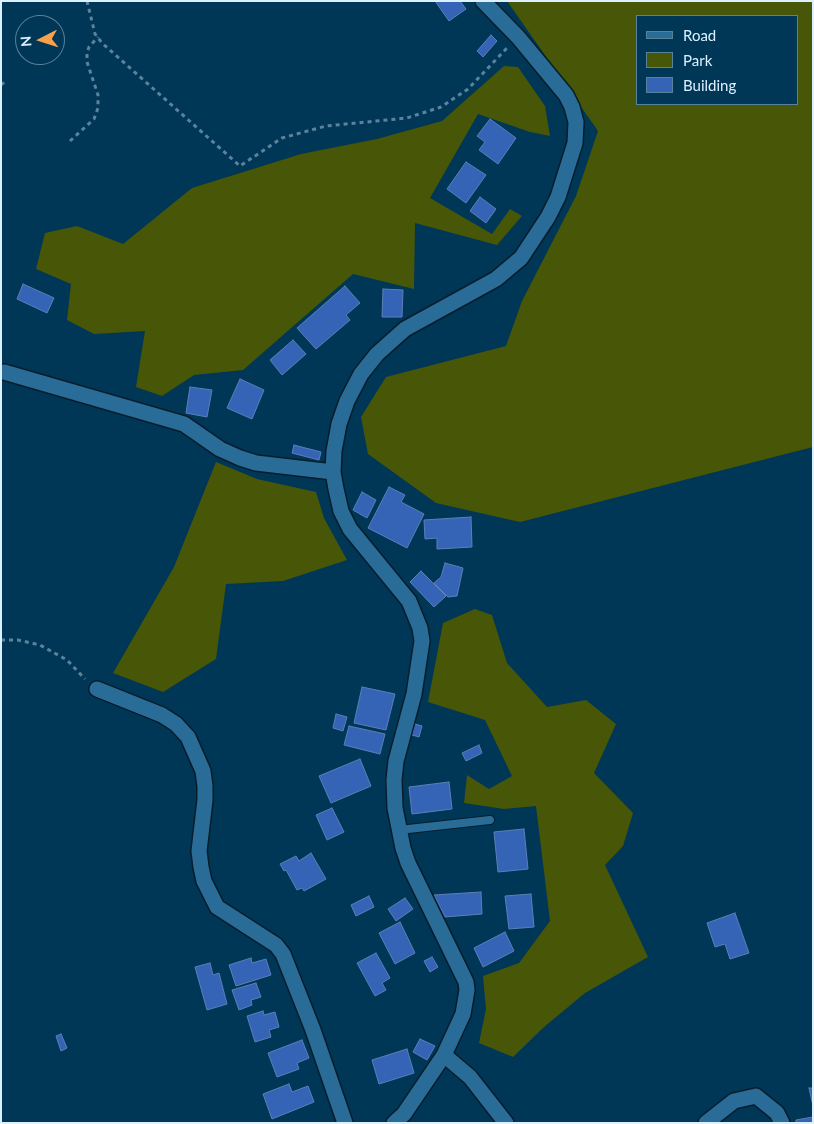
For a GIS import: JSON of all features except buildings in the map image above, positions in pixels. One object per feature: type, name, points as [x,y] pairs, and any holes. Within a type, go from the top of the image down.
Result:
[{"type":"street","points":[[394,1123],[404,1114],[444,1055],[463,1014],[467,998],[466,982],[408,863],[399,830],[394,780],[396,761],[414,694],[422,641],[420,628],[408,601],[350,529],[341,511],[333,472],[334,451],[339,424],[347,401],[361,374],[377,354],[405,329],[496,278],[521,258],[548,217],[558,197],[575,143],[576,122],[572,107],[566,95],[518,37],[484,1]]},
{"type":"street","points":[[4,372],[184,424],[220,449],[256,463],[333,472]]},
{"type":"street","points":[[98,689],[162,715],[176,724],[188,737],[203,771],[205,786],[199,851],[204,881],[217,907],[276,945],[283,954],[313,1030],[345,1123]]},
{"type":"street","points":[[444,1055],[470,1076],[506,1123]]},
{"type":"street","points":[[706,1123],[734,1101],[756,1096],[777,1113],[782,1123]]},
{"type":"lane","points":[[399,830],[490,820]]},
{"type":"path","points":[[88,1],[98,37],[240,166],[282,138],[326,126],[408,118],[441,107],[468,89],[518,37]]},
{"type":"path","points":[[70,141],[94,119],[98,108],[98,95],[87,62],[87,54],[89,47],[98,37]]},
{"type":"path","points":[[1,85],[7,80]]},
{"type":"path","points":[[1,640],[18,640],[40,645],[67,660],[87,682],[98,689]]},
{"type":"green space","points":[[507,1],[813,1],[813,447],[520,522],[436,503],[368,454],[361,417],[386,377],[506,346],[522,301],[576,196],[598,131]]},
{"type":"green space","points":[[504,66],[518,67],[545,106],[550,136],[530,132],[478,114],[430,198],[492,234],[510,209],[522,216],[497,245],[415,223],[414,289],[353,274],[243,370],[194,375],[162,396],[136,387],[145,331],[94,334],[67,320],[71,284],[36,269],[45,233],[77,226],[123,244],[192,188],[301,154],[377,139],[442,121]]},
{"type":"green space","points":[[216,462],[257,479],[316,492],[324,518],[347,560],[283,581],[226,584],[216,659],[163,692],[113,673],[174,567]]},
{"type":"green space","points":[[475,609],[492,615],[507,663],[547,707],[586,700],[616,724],[594,773],[633,813],[623,846],[605,865],[648,957],[585,993],[544,1027],[513,1057],[479,1043],[486,1009],[483,976],[519,963],[550,921],[536,806],[504,809],[464,803],[467,775],[489,789],[512,776],[485,720],[428,702],[443,623]]}]
